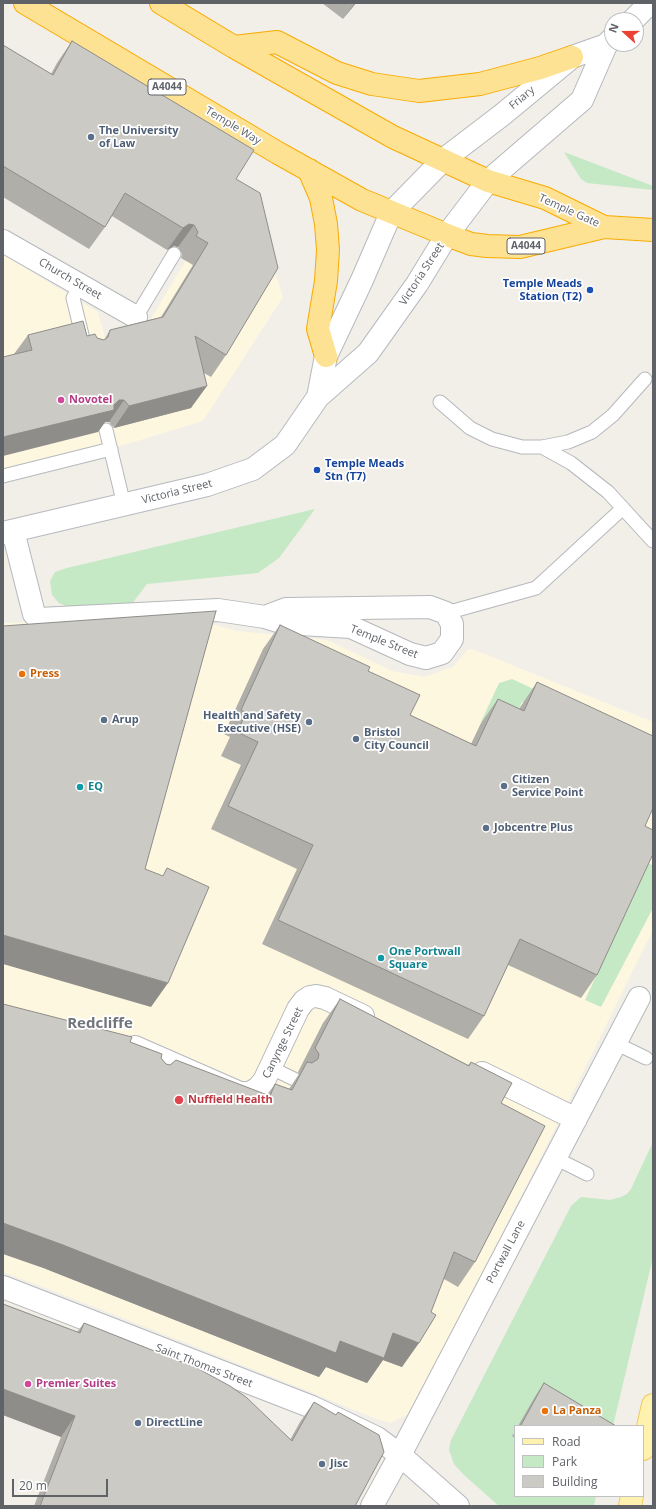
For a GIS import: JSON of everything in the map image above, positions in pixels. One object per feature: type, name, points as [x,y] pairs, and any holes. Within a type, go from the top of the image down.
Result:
[{"type":"highway","name":"Temple Way","points":[[25,3],[362,200],[447,235]]},
{"type":"highway","name":"A4044","points":[[161,3],[393,137],[488,181]]},
{"type":"highway","points":[[234,46],[277,42],[337,74],[372,84],[419,91],[480,84],[540,68],[572,57]]},
{"type":"highway","points":[[309,170],[321,198],[326,224],[328,250],[326,281],[318,329],[326,356]]},
{"type":"highway","name":"Temple Gate","points":[[488,181],[545,198],[604,227]]},
{"type":"highway","name":"Temple Gate","points":[[447,235],[471,244],[520,247],[604,227],[653,230]]},
{"type":"main road","points":[[644,1445],[653,1406]]},
{"type":"street","points":[[641,12],[650,3]]},
{"type":"street","name":"Friary","points":[[443,160],[502,115],[572,57],[604,44]]},
{"type":"street","name":"Friary","points":[[488,181],[582,100],[604,52]]},
{"type":"street","name":"Victoria Street","points":[[318,397],[326,356],[362,280],[391,213],[443,160]]},
{"type":"street","name":"Victoria Street","points":[[8,532],[207,485],[253,469],[285,445],[318,397],[368,353],[416,284],[447,235],[488,181]]},
{"type":"street","name":"Church Street","points":[[3,241],[136,318]]},
{"type":"street","name":"Temple Street","points":[[8,532],[34,614],[39,619],[218,610],[266,617],[284,623],[351,627],[410,654],[426,658],[442,653],[452,639],[452,624],[446,613],[430,607],[286,609],[266,617]]},
{"type":"street","name":"Canynge Street","points":[[116,1040],[159,1064],[240,1093],[250,1093],[264,1082],[298,1009],[310,996],[325,998],[381,1025]]},
{"type":"street","name":"Portwall Lane","points":[[372,1506],[639,998]]},
{"type":"street","points":[[466,1066],[576,1118]]},
{"type":"street","name":"Saint Thomas Street","points":[[3,1287],[312,1407],[377,1438],[400,1455],[458,1506]]},
{"type":"lane","points":[[136,318],[174,254]]},
{"type":"lane","points":[[80,285],[73,298],[87,354]]},
{"type":"lane","points":[[440,402],[470,428],[492,439],[522,447],[542,448],[568,442],[592,432],[613,415],[645,379]]},
{"type":"lane","points":[[106,430],[124,505]]},
{"type":"lane","points":[[542,448],[571,463],[608,492],[653,540]]},
{"type":"lane","points":[[3,476],[111,449]]},
{"type":"lane","points":[[446,613],[536,588],[623,508]]},
{"type":"lane","points":[[615,1043],[646,1058]]},
{"type":"lane","points":[[271,1068],[294,1079]]},
{"type":"lane","points":[[556,1158],[587,1174]]},
{"type":"shaded area","points":[[252,201],[283,297],[203,421],[127,444],[3,472],[3,255],[98,312],[105,338],[144,330],[221,202]]},
{"type":"shaded area","points":[[190,618],[237,631],[327,640],[392,671],[424,677],[453,667],[468,649],[477,651],[653,722],[653,930],[542,1155],[416,1401],[407,1415],[390,1423],[3,1272],[3,623]]},
{"type":"green space","points":[[564,152],[653,186],[653,190],[587,183],[581,179]]},
{"type":"green space","points":[[315,509],[279,558],[258,573],[147,584],[131,605],[68,607],[59,603],[52,595],[50,581],[55,572],[67,568]]},
{"type":"green space","points":[[512,679],[650,743],[653,763],[522,702],[507,734],[481,722],[499,683]]},
{"type":"green space","points":[[648,863],[653,867],[653,908],[601,1007],[585,1000]]},
{"type":"green space","points":[[653,1142],[653,1257],[613,1425],[514,1425],[514,1497],[596,1497],[594,1506],[499,1506],[464,1475],[454,1464],[449,1450],[451,1440],[571,1206],[581,1197],[610,1200],[627,1194],[631,1189]]},
{"type":"building","points":[[72,41],[254,150],[236,179],[260,193],[278,268],[226,355],[195,336],[207,386],[129,406],[124,400],[119,400],[114,405],[114,410],[3,437],[3,357],[32,350],[28,335],[83,321],[87,336],[95,334],[97,338],[104,340],[108,337],[110,330],[163,317],[208,243],[196,236],[198,232],[194,225],[189,224],[183,228],[125,193],[105,227],[3,166],[3,45],[53,75]]},
{"type":"building","name":"EQ","points":[[216,611],[145,869],[163,876],[167,868],[209,887],[168,983],[3,935],[3,626]]},
{"type":"building","points":[[280,625],[370,667],[368,671],[420,695],[410,715],[476,746],[498,699],[524,711],[537,682],[653,736],[653,808],[645,826],[653,830],[653,854],[597,975],[520,939],[484,1016],[278,920],[313,845],[228,806],[258,742],[237,732],[246,713],[241,710]]},
{"type":"building","points":[[340,999],[469,1066],[471,1062],[512,1083],[501,1103],[545,1126],[475,1262],[454,1252],[431,1312],[436,1315],[419,1343],[393,1333],[384,1358],[340,1341],[336,1353],[63,1245],[3,1223],[3,1004],[132,1037],[130,1042],[162,1054],[161,1058],[166,1064],[170,1065],[176,1060],[270,1096],[275,1084],[292,1090],[307,1062],[312,1063],[318,1059],[319,1054],[315,1048]]},
{"type":"building","points":[[3,1304],[80,1333],[84,1323],[197,1368],[230,1386],[246,1397],[292,1441],[314,1402],[336,1415],[338,1412],[379,1435],[384,1452],[355,1506],[40,1506],[75,1416],[3,1389]]},
{"type":"building","points":[[544,1383],[614,1425],[521,1425]]},
{"type":"place","name":"The University of Law","points":[[91,137]]},
{"type":"place","name":"Temple Meads Station (T2)","points":[[590,290]]},
{"type":"place","name":"Novotel","points":[[61,400]]},
{"type":"place","name":"Temple Meads Stn (T7)","points":[[317,470]]},
{"type":"place","name":"Press","points":[[22,674]]},
{"type":"place","name":"Arup","points":[[104,720]]},
{"type":"place","name":"Health and Safety Executive (HSE)","points":[[309,722]]},
{"type":"place","name":"Bristol City Council","points":[[356,739]]},
{"type":"place","name":"Citizen Service Point","points":[[504,786]]},
{"type":"place","name":"EQ","points":[[80,787]]},
{"type":"place","name":"Jobcentre Plus","points":[[486,828]]},
{"type":"place","name":"One Portwall Square","points":[[381,958]]},
{"type":"place","name":"Nuffield Health","points":[[179,1100]]},
{"type":"place","name":"Premier Suites","points":[[28,1384]]},
{"type":"place","name":"La Panza","points":[[545,1411]]},
{"type":"place","name":"DirectLine","points":[[138,1423]]},
{"type":"place","name":"Jisc","points":[[322,1464]]},
{"type":"district","name":"Redcliffe","points":[[100,1024]]}]
